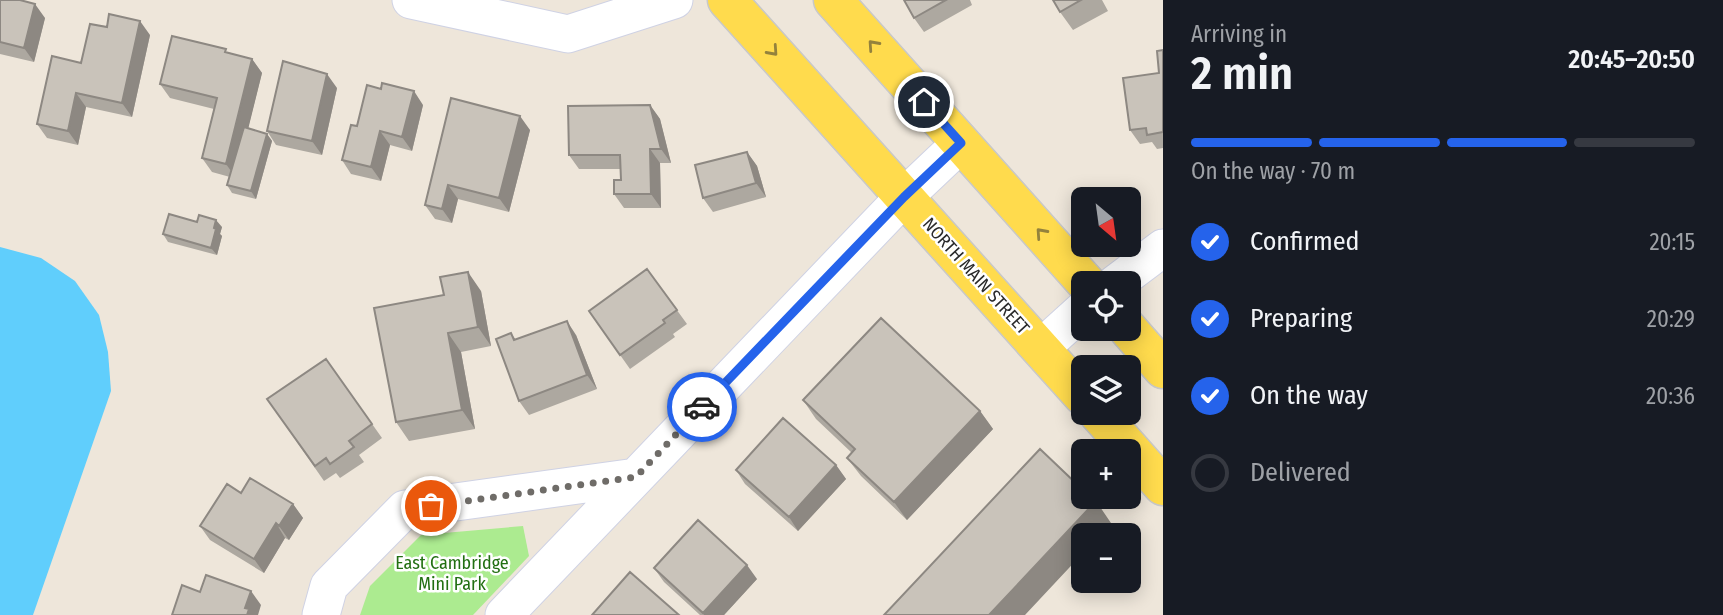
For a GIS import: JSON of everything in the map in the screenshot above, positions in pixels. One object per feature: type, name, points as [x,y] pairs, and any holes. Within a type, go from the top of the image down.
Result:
[{"type":"main road","name":"NORTH MAIN STREET","points":[[727,0],[1071,382]]},
{"type":"main road","points":[[833,0],[1075,271]]},
{"type":"main road","points":[[1138,341],[1163,369]]},
{"type":"main road","points":[[1109,425],[1163,486]]},
{"type":"street","points":[[411,0],[568,34],[674,0]]},
{"type":"street","points":[[503,615],[904,197],[961,143]]},
{"type":"street","points":[[1132,271],[1163,248]]},
{"type":"street","points":[[1041,348],[1071,321]]},
{"type":"street","points":[[321,615],[329,586],[405,509],[636,477]]},
{"type":"green space","name":"East Cambridge Mini Park","points":[[523,526],[529,556],[473,615],[360,615],[370,586],[421,535]]},
{"type":"water","points":[[0,247],[41,258],[75,281],[99,315],[108,352],[111,391],[33,615],[0,615]]},
{"type":"building","points":[[0,0],[20,0],[35,4],[24,48],[0,42]]},
{"type":"building","points":[[904,0],[946,0],[914,18]]},
{"type":"building","points":[[1053,0],[1081,0],[1060,12]]},
{"type":"building","points":[[109,14],[140,21],[122,103],[76,93],[68,131],[37,124],[52,56],[81,63],[90,24],[107,27]]},
{"type":"building","points":[[172,36],[226,49],[225,52],[252,59],[226,164],[202,158],[217,98],[160,84]]},
{"type":"building","points":[[1163,50],[1163,132],[1147,135],[1146,128],[1130,130],[1123,78],[1159,73],[1157,51]]},
{"type":"building","points":[[283,61],[327,74],[312,141],[267,131]]},
{"type":"building","points":[[382,83],[414,91],[402,137],[380,131],[371,167],[342,160],[351,125],[357,126],[367,85],[381,89]]},
{"type":"building","points":[[451,98],[520,116],[499,198],[448,185],[442,209],[425,205]]},
{"type":"building","points":[[650,105],[661,149],[650,149],[651,194],[614,194],[614,180],[621,180],[620,155],[569,155],[568,106]]},
{"type":"building","points":[[244,127],[267,134],[251,191],[227,185]]},
{"type":"building","points":[[747,152],[756,183],[703,198],[695,165]]},
{"type":"building","points":[[169,214],[197,222],[199,215],[216,220],[211,248],[163,234]]},
{"type":"building","points":[[647,269],[677,310],[663,320],[665,323],[620,355],[589,311]]},
{"type":"building","points":[[468,272],[478,327],[448,333],[462,410],[396,422],[374,308],[444,295],[440,277]]},
{"type":"building","points":[[881,318],[980,411],[894,502],[847,458],[855,449],[803,400]]},
{"type":"building","points":[[567,321],[587,375],[519,401],[496,339],[511,333],[514,340]]},
{"type":"building","points":[[326,359],[372,424],[349,441],[354,447],[330,464],[326,458],[315,466],[267,399]]},
{"type":"building","points":[[783,418],[836,465],[789,517],[736,470]]},
{"type":"building","points":[[1040,449],[1071,479],[1071,509],[1088,509],[1075,523],[1071,523],[1071,528],[989,615],[884,615]]},
{"type":"building","points":[[250,478],[293,504],[279,526],[276,523],[254,559],[200,526],[227,484],[241,493]]},
{"type":"building","points":[[698,520],[747,565],[703,613],[654,568]]},
{"type":"building","points":[[630,572],[679,615],[592,615]]},
{"type":"building","points":[[206,575],[251,591],[245,608],[249,609],[247,615],[172,615],[182,585],[200,592]]},
{"type":"way so far","points":[[431,506],[636,477],[702,407]]},
{"type":"route","points":[[702,407],[904,197],[961,143],[924,102]]}]
